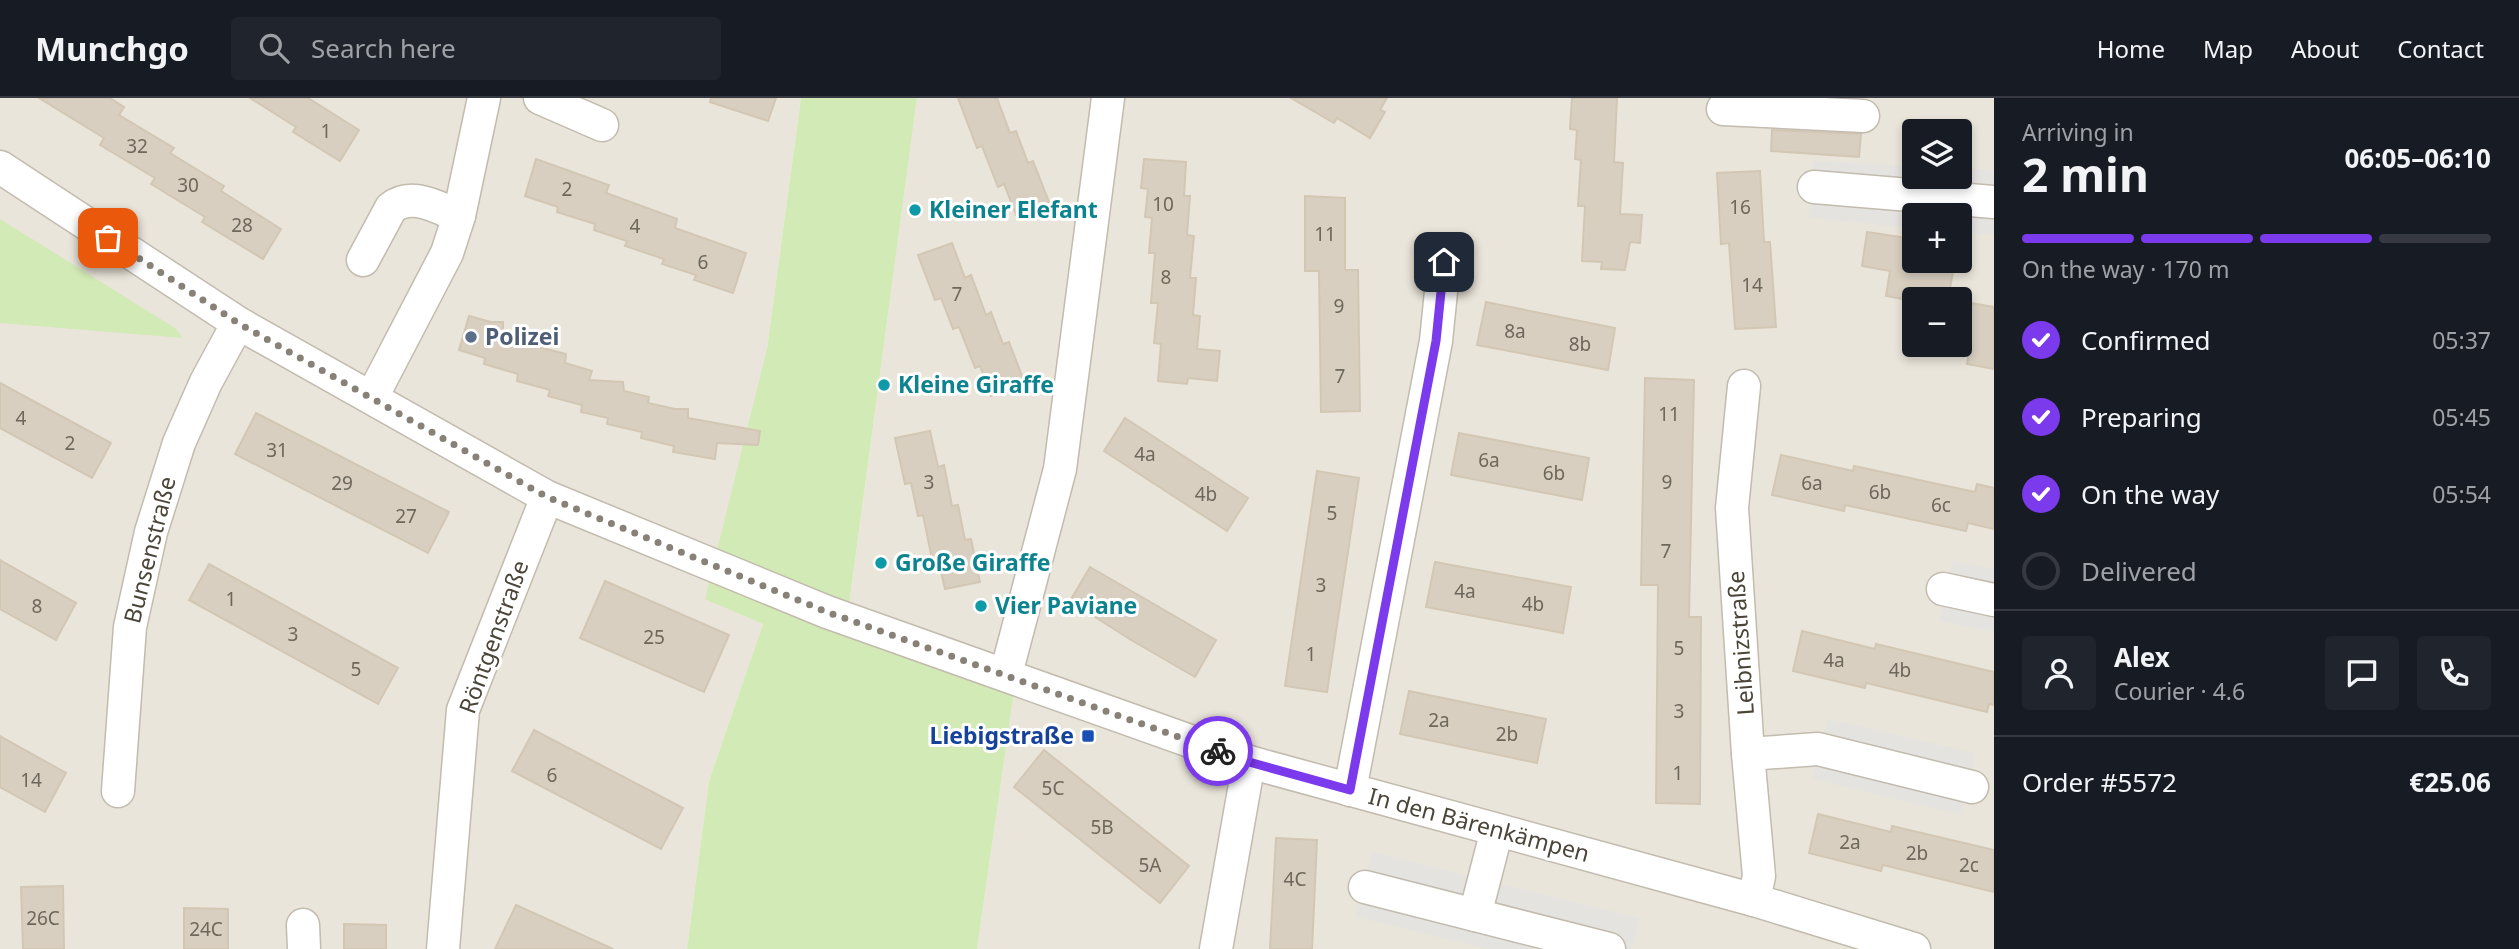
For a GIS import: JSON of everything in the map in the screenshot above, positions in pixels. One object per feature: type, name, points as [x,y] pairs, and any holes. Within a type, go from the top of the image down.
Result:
[{"type":"street","points":[[372,397],[447,253],[459,216],[484,98]]},
{"type":"street","points":[[540,98],[602,125]]},
{"type":"street","points":[[1006,674],[1060,469],[1108,98]]},
{"type":"street","points":[[1723,107],[1863,116]]},
{"type":"street","name":"In den Bärenkämpen","points":[[0,167],[238,323],[547,497],[827,612],[1249,762],[1754,900],[1914,949]]},
{"type":"street","points":[[1814,187],[1994,202]]},
{"type":"street","points":[[363,260],[391,208],[396,204],[410,200],[422,202],[459,216]]},
{"type":"street","points":[[1350,790],[1436,341],[1444,262]]},
{"type":"street","name":"Bunsenstraße","points":[[118,791],[130,627],[151,532],[179,443],[206,382],[238,323]]},
{"type":"street","name":"Leibnizstraße","points":[[1744,386],[1732,508],[1759,876],[1754,900]]},
{"type":"street","name":"Röntgenstraße","points":[[443,949],[463,710],[547,497]]},
{"type":"street","points":[[1943,589],[1994,600]]},
{"type":"street","points":[[1748,754],[1818,749],[1972,787]]},
{"type":"street","points":[[1216,949],[1249,762]]},
{"type":"street","points":[[1475,915],[1497,830]]},
{"type":"street","points":[[1365,887],[1609,949]]},
{"type":"shaded area","points":[[0,98],[801,98],[767,349],[763,624],[709,781],[687,949],[0,949]]},
{"type":"shaded area","points":[[917,98],[1994,98],[1994,949],[977,949],[1014,692],[845,636]]},
{"type":"shaded area","points":[[1813,161],[1902,165],[1902,189],[1972,189],[1972,169],[1994,170],[1994,235],[1972,233],[1972,203],[1902,203],[1902,227],[1809,218]]},
{"type":"shaded area","points":[[1953,560],[1994,569],[1994,632],[1940,621]]},
{"type":"shaded area","points":[[1828,719],[1975,753],[1961,815],[1812,779]]},
{"type":"shaded area","points":[[1372,852],[1639,918],[1632,949],[1487,949],[1356,917]]},
{"type":"green space","points":[[801,98],[917,98],[845,635],[1014,692],[977,949],[687,949],[709,781],[763,624],[705,599],[767,349]]},
{"type":"green space","points":[[0,219],[175,328],[183,338],[0,323]]},
{"type":"building","points":[[39,98],[110,98],[124,107],[119,115],[174,148],[170,153],[224,186],[221,191],[281,229],[263,259],[202,222],[205,217],[151,184],[155,178],[100,145],[104,138]]},
{"type":"building","points":[[250,98],[308,98],[359,130],[340,161],[293,132],[296,127]]},
{"type":"building","points":[[711,98],[776,98],[768,121],[710,102]]},
{"type":"building","points":[[958,98],[997,98],[1010,133],[1016,131],[1028,163],[1033,161],[1049,202],[1016,215],[1004,184],[998,187],[982,146],[977,148]]},
{"type":"building","points":[[1291,98],[1387,98],[1380,110],[1385,112],[1370,138],[1337,118],[1334,123]]},
{"type":"building","points":[[1572,98],[1617,98],[1614,162],[1623,163],[1620,214],[1642,215],[1640,243],[1630,242],[1625,270],[1601,269],[1602,262],[1582,261],[1585,206],[1578,206],[1581,160],[1575,159],[1577,130],[1570,129]]},
{"type":"building","points":[[1772,130],[1861,134],[1859,157],[1771,151]]},
{"type":"building","points":[[536,159],[609,185],[606,193],[677,219],[675,228],[746,253],[733,293],[694,280],[696,275],[662,264],[664,259],[625,246],[627,241],[594,230],[595,224],[557,212],[558,207],[525,196]]},
{"type":"building","points":[[1144,159],[1186,162],[1184,196],[1190,196],[1187,235],[1194,236],[1190,278],[1196,278],[1193,315],[1200,316],[1197,349],[1220,351],[1217,381],[1188,378],[1187,384],[1158,381],[1161,344],[1154,343],[1158,303],[1151,303],[1155,253],[1149,253],[1152,218],[1145,217],[1148,189],[1141,188]]},
{"type":"building","points":[[1760,171],[1764,242],[1770,242],[1776,327],[1735,329],[1729,243],[1721,244],[1717,173]]},
{"type":"building","points":[[1305,196],[1345,198],[1345,270],[1358,270],[1360,411],[1321,412],[1319,271],[1305,271]]},
{"type":"building","points":[[1867,232],[1902,237],[1902,273],[1953,273],[1950,287],[1902,287],[1902,299],[1886,296],[1890,271],[1862,266]]},
{"type":"building","points":[[952,243],[965,278],[971,275],[986,315],[991,312],[1003,344],[1009,342],[1025,384],[991,396],[980,366],[975,368],[959,327],[953,329],[941,298],[935,300],[918,255]]},
{"type":"building","points":[[1486,302],[1615,328],[1608,370],[1477,345]]},
{"type":"building","points":[[1972,303],[1994,307],[1994,369],[1967,364],[1968,357],[1972,357]]},
{"type":"building","points":[[469,316],[503,322],[503,333],[528,340],[527,344],[566,354],[565,363],[592,371],[589,380],[623,382],[624,391],[649,397],[648,403],[688,409],[688,418],[760,431],[758,445],[717,443],[715,459],[673,452],[674,446],[641,438],[642,432],[607,424],[608,418],[581,412],[582,405],[548,396],[550,390],[517,381],[518,374],[484,364],[485,358],[459,350]]},
{"type":"building","points":[[1645,378],[1694,380],[1689,617],[1701,617],[1700,804],[1656,803],[1658,585],[1641,585]]},
{"type":"building","points":[[0,383],[111,443],[92,478],[0,428]]},
{"type":"building","points":[[256,413],[449,512],[428,553],[235,454]]},
{"type":"building","points":[[1125,418],[1248,498],[1227,531],[1104,451]]},
{"type":"building","points":[[930,431],[938,467],[944,465],[952,506],[958,505],[965,540],[971,539],[980,582],[945,589],[938,558],[932,559],[923,515],[918,516],[911,483],[905,484],[895,438]]},
{"type":"building","points":[[1459,433],[1589,458],[1582,500],[1451,475]]},
{"type":"building","points":[[1781,455],[1853,471],[1854,466],[1975,492],[1977,484],[1994,488],[1994,529],[1968,523],[1966,531],[1845,505],[1844,511],[1772,495]]},
{"type":"building","points":[[1317,471],[1359,478],[1327,692],[1285,686]]},
{"type":"building","points":[[0,560],[76,603],[56,640],[0,609]]},
{"type":"building","points":[[1435,562],[1571,587],[1563,633],[1426,607]]},
{"type":"building","points":[[209,564],[398,668],[378,704],[189,600]]},
{"type":"building","points":[[1090,567],[1216,640],[1195,677],[1070,601]]},
{"type":"building","points":[[605,581],[729,635],[704,692],[580,638]]},
{"type":"building","points":[[1802,631],[1875,649],[1876,644],[1994,672],[1994,705],[1989,704],[1987,712],[1866,683],[1865,688],[1793,671]]},
{"type":"building","points":[[1409,691],[1546,719],[1537,763],[1400,734]]},
{"type":"building","points":[[534,730],[683,808],[661,849],[512,771]]},
{"type":"building","points":[[0,736],[66,773],[45,812],[0,787]]},
{"type":"building","points":[[1044,750],[1189,866],[1160,903],[1014,787]]},
{"type":"building","points":[[1818,814],[1891,832],[1892,826],[1994,850],[1994,892],[1883,865],[1881,871],[1809,853]]},
{"type":"building","points":[[1276,838],[1317,840],[1312,949],[1270,949]]},
{"type":"building","points":[[63,886],[64,949],[23,949],[21,887]]},
{"type":"building","points":[[516,905],[613,949],[495,949]]},
{"type":"building","points":[[184,908],[228,909],[228,949],[184,949]]},
{"type":"building","points":[[344,924],[386,925],[386,949],[344,949]]},
{"type":"way so far","points":[[108,238],[238,323],[547,497],[827,612],[1218,751]]},
{"type":"place","name":"Kleiner Elefant","points":[[915,210]]},
{"type":"place","name":"Polizei","points":[[471,337]]},
{"type":"place","name":"Kleine Giraffe","points":[[884,385]]},
{"type":"place","name":"Große Giraffe","points":[[881,563]]},
{"type":"place","name":"Vier Paviane","points":[[981,606]]},
{"type":"place","name":"Liebigstraße","points":[[1088,736]]},
{"type":"route","points":[[1218,751],[1350,790],[1436,341],[1444,262]]}]
